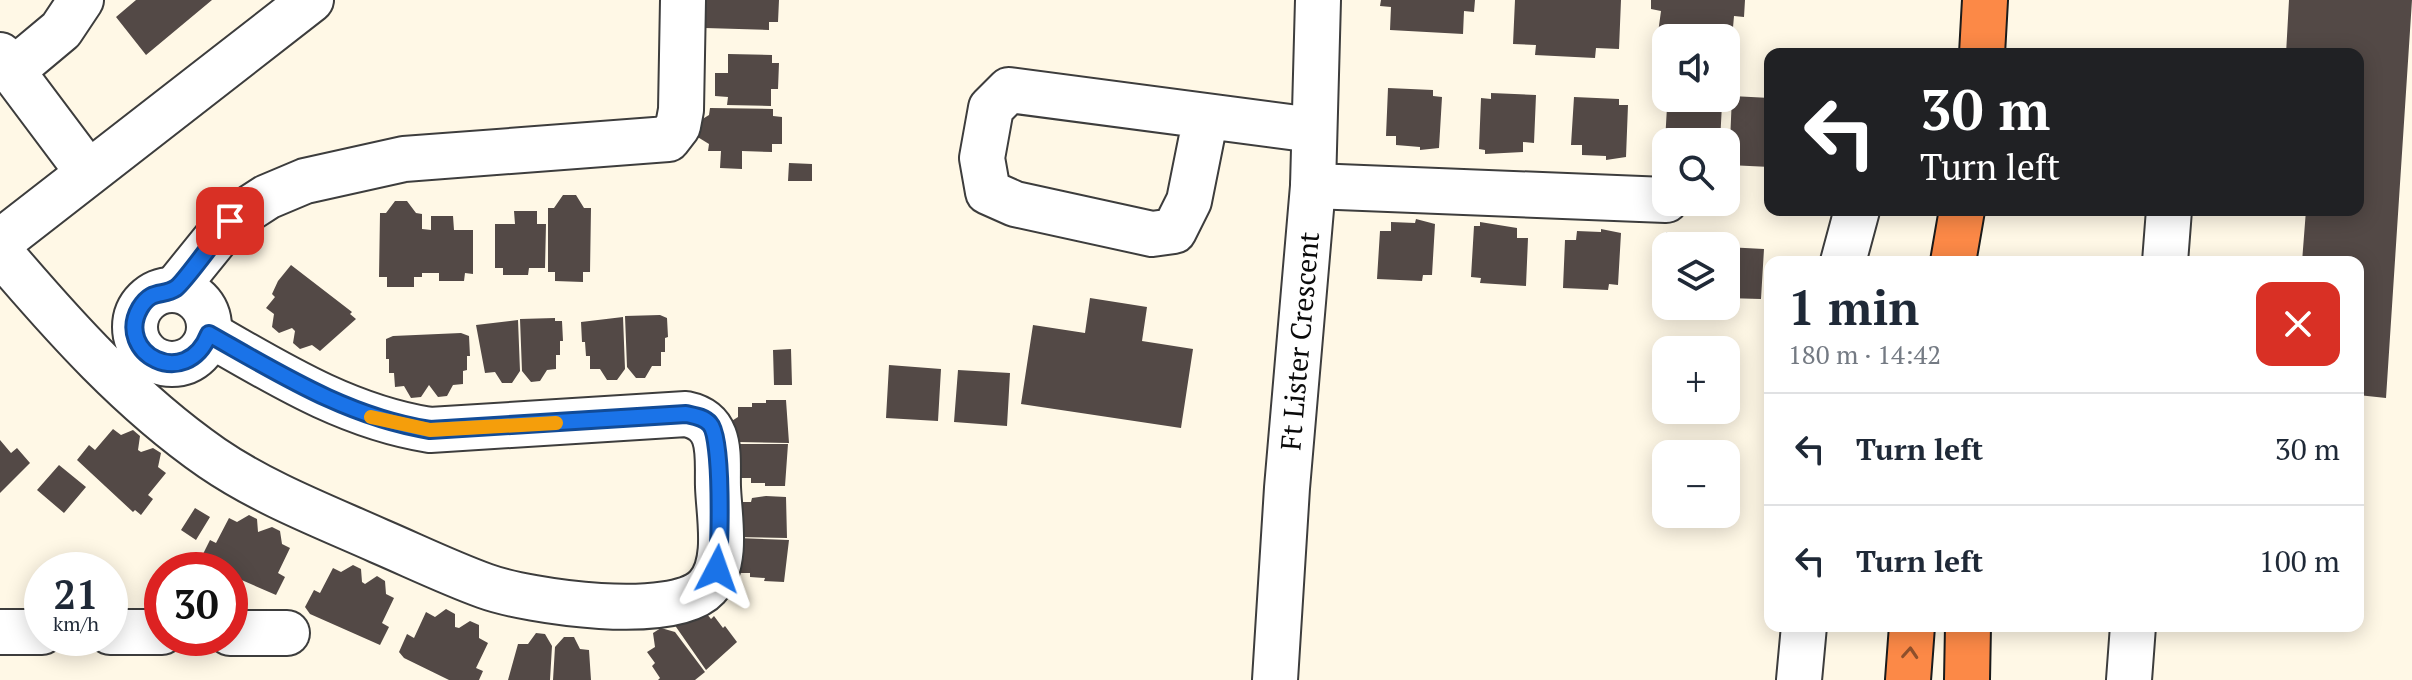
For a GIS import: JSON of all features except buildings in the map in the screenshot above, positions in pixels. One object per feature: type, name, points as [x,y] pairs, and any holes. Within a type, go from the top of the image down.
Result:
[{"type":"highway","points":[[1982,48],[1985,0]]},
{"type":"highway","points":[[1908,680],[1912,632]]},
{"type":"highway","points":[[1967,680],[1968,632]]},
{"type":"street","points":[[81,0],[61,30],[6,63],[87,171]]},
{"type":"street","points":[[0,242],[87,171],[311,0]]},
{"type":"street","points":[[175,289],[230,221],[267,197],[305,181],[404,159],[668,139],[678,126],[681,110],[683,0]]},
{"type":"street","name":"Ft Lister Crescent","points":[[1275,680],[1287,488],[1313,186],[1318,0]]},
{"type":"street","points":[[1206,116],[1189,201],[1174,231],[1152,234],[1015,204],[988,192],[982,158],[991,108],[1009,90],[1313,130]]},
{"type":"street","points":[[1313,186],[1652,199]]},
{"type":"street","points":[[1845,256],[1855,216]]},
{"type":"street","points":[[2165,256],[2169,216]]},
{"type":"street","points":[[0,252],[83,349],[214,459],[296,505],[486,587],[522,596],[628,607],[667,607],[690,601],[708,586],[717,569],[720,544],[716,434],[701,417],[686,414],[455,430],[416,428],[346,407],[209,334]]},
{"type":"street","points":[[83,349],[147,354],[167,364],[189,360],[204,345],[209,334],[205,310],[198,299],[175,289],[153,294],[138,312],[136,335],[147,354]]},
{"type":"street","points":[[0,632],[24,632]]},
{"type":"street","points":[[1799,680],[1803,632]]},
{"type":"street","points":[[2129,680],[2133,632]]},
{"type":"street","points":[[248,633],[287,633]]},
{"type":"slow traffic","points":[[371,417],[430,430],[556,423]]},
{"type":"route","points":[[230,221],[175,289],[153,294],[138,312],[136,335],[140,345],[156,361],[178,364],[189,360],[198,354],[209,334],[285,378],[346,407],[401,426],[430,430],[686,414],[701,417],[716,434],[720,544],[717,569]]}]
